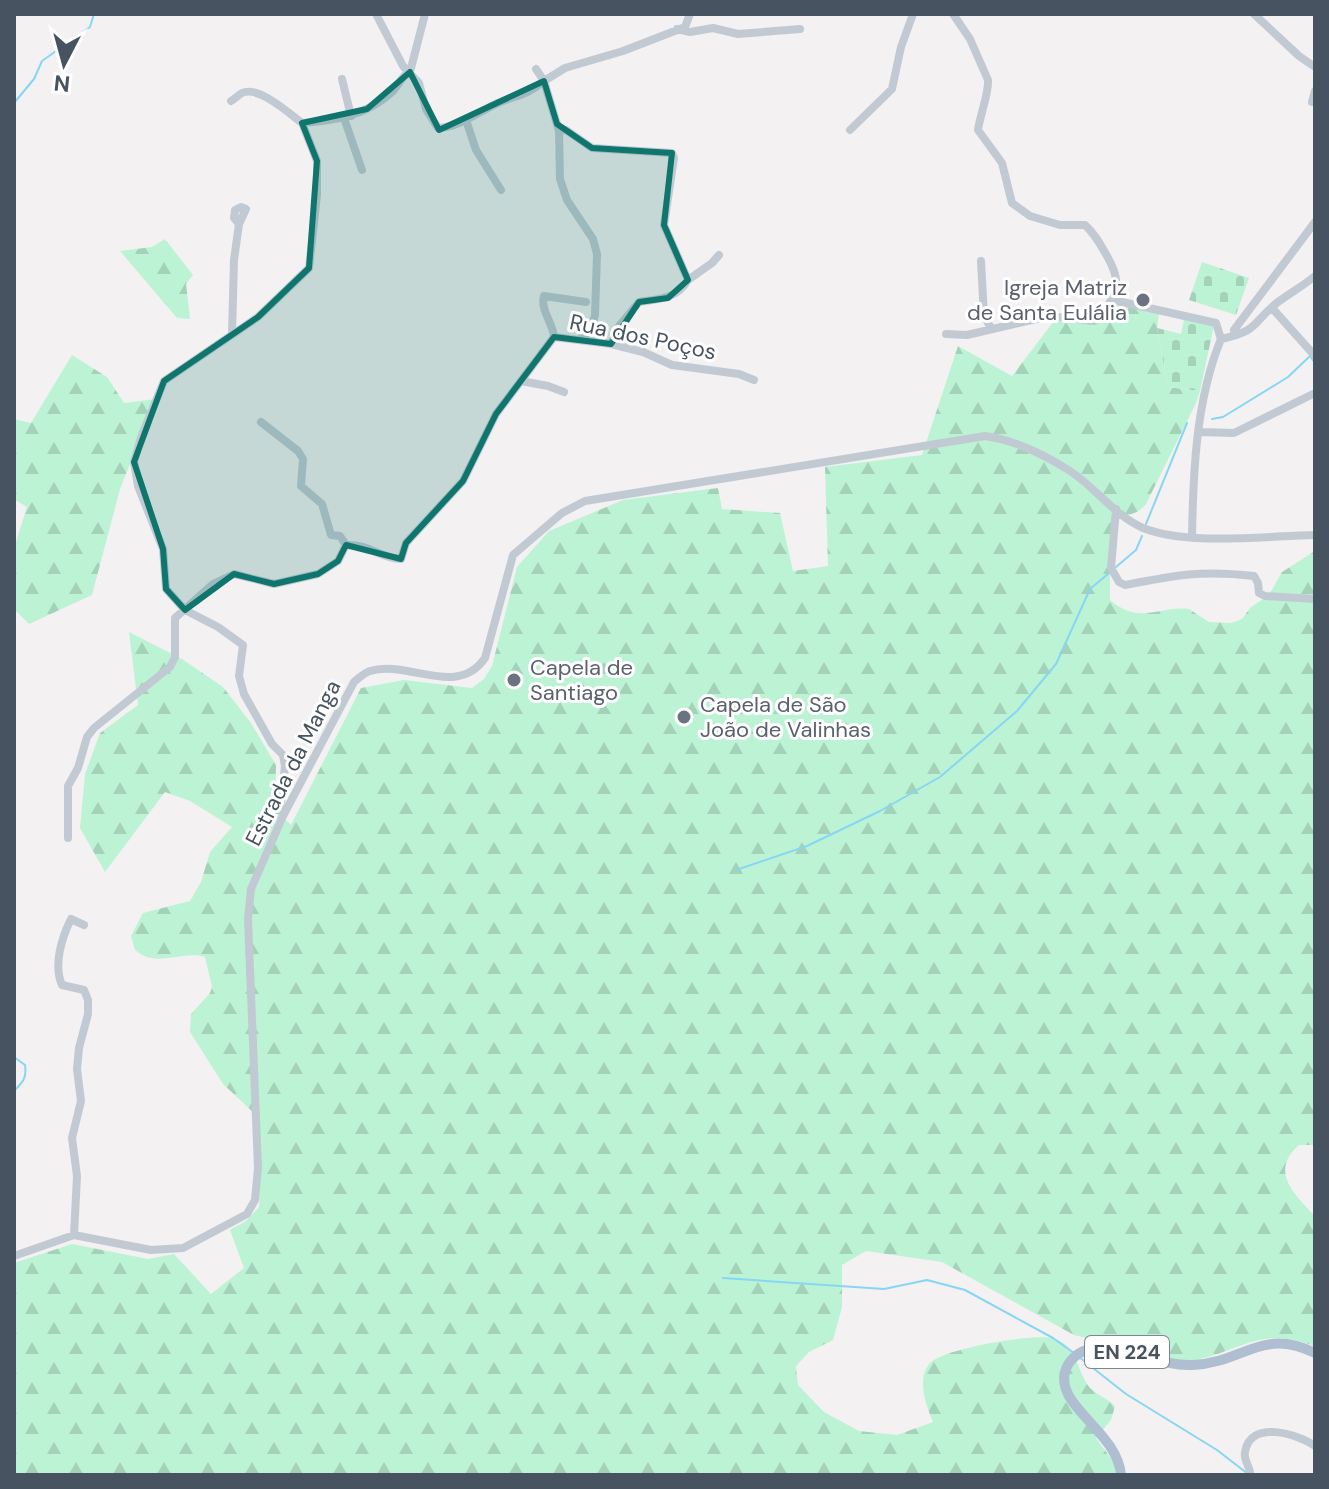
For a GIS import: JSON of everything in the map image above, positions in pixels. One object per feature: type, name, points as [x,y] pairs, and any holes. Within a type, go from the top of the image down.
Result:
[{"type":"main road","name":"EN 224","points":[[1121,1475],[1110,1443],[1081,1413],[1067,1392],[1064,1372],[1079,1352],[1106,1347],[1188,1366],[1219,1361],[1277,1341],[1296,1343],[1315,1353]]},
{"type":"street","points":[[376,14],[403,66],[419,83],[426,109],[438,128],[466,120],[501,101],[532,91],[565,68],[623,51],[685,27],[690,14]]},
{"type":"street","points":[[410,72],[425,14]]},
{"type":"street","points":[[850,130],[892,89],[901,47],[913,14]]},
{"type":"street","points":[[946,334],[967,335],[1049,316],[1094,321],[1113,300],[1117,288],[1117,273],[1094,232],[1085,225],[1060,225],[1030,216],[1012,203],[1002,163],[978,130],[980,110],[989,88],[988,80],[970,39],[953,14]]},
{"type":"street","points":[[1254,14],[1315,67]]},
{"type":"street","points":[[677,29],[690,32],[713,28],[738,34],[800,29]]},
{"type":"street","points":[[536,69],[544,81],[559,131],[560,179],[567,200],[593,239],[597,254],[595,315],[591,330],[580,339]]},
{"type":"street","points":[[302,123],[347,117],[367,109],[395,89],[403,75],[410,72]]},
{"type":"street","points":[[342,79],[347,117],[362,170]]},
{"type":"street","points":[[1312,102],[1315,91]]},
{"type":"street","points":[[231,101],[243,92],[251,92],[276,103],[302,123],[317,161],[317,195],[309,268],[258,317],[164,381],[134,462],[138,486],[163,549],[166,589],[185,610],[218,627],[243,645],[239,676],[244,694],[272,744],[283,755],[283,816]]},
{"type":"street","points":[[466,120],[479,157],[501,190]]},
{"type":"street","points":[[559,131],[566,130],[592,148],[672,153],[674,158],[664,225],[688,280]]},
{"type":"street","points":[[1234,330],[1315,222]]},
{"type":"street","points":[[232,334],[239,224]]},
{"type":"street","points":[[611,344],[619,326],[639,302],[668,298],[682,290],[688,280],[719,255]]},
{"type":"street","points":[[981,261],[984,316],[991,328]]},
{"type":"street","points":[[1221,339],[1254,329],[1272,308],[1315,276]]},
{"type":"street","points":[[554,337],[542,303],[544,296],[586,302]]},
{"type":"street","points":[[1113,300],[1216,323],[1221,339],[1210,366],[1199,432],[1192,538]]},
{"type":"street","points":[[1272,308],[1315,356]]},
{"type":"street","name":"Rua dos Poços","points":[[346,545],[360,544],[390,559],[401,559],[406,543],[463,481],[496,414],[554,337],[611,344],[643,352],[672,365],[739,374],[754,380]]},
{"type":"street","points":[[521,381],[564,392]]},
{"type":"street","points":[[1199,432],[1234,433],[1315,393]]},
{"type":"street","points":[[68,838],[68,786],[78,768],[87,737],[170,667],[175,657],[175,618],[213,584],[234,574],[274,584],[318,574],[338,561],[346,545],[340,536],[331,535],[322,504],[301,486],[303,459],[298,451],[261,422]]},
{"type":"street","name":"Estrada da Manga","points":[[74,1235],[151,1250],[183,1248],[247,1214],[255,1200],[258,1168],[248,919],[251,889],[283,816],[354,682],[368,672],[385,669],[452,678],[479,668],[485,658],[513,555],[562,513],[585,501],[985,436],[1007,439],[1070,471],[1116,509]]},
{"type":"street","points":[[1116,509],[1140,526],[1167,535],[1192,538],[1315,535]]},
{"type":"street","points":[[1116,509],[1111,568],[1119,582],[1125,585],[1179,573],[1223,572],[1254,576],[1259,593],[1265,596],[1315,599]]},
{"type":"street","points":[[14,1256],[74,1235],[77,1176],[72,1138],[81,1101],[77,1078],[78,1057],[88,1014],[88,1000],[84,990],[62,985],[58,971],[61,942],[71,919],[84,925]]},
{"type":"street","points":[[1250,1475],[1245,1451],[1250,1440],[1258,1436],[1293,1434],[1315,1446]]},
{"type":"highlighted area","points":[[410,72],[439,130],[544,81],[557,124],[592,148],[672,153],[664,225],[688,280],[668,298],[639,302],[611,344],[554,337],[496,414],[463,481],[406,543],[401,559],[346,545],[338,561],[318,574],[274,584],[234,574],[185,610],[166,589],[163,549],[134,462],[164,381],[258,317],[309,268],[317,161],[302,123],[367,109]]},
{"type":"green space","points":[[165,239],[193,275],[186,284],[190,319],[177,318],[120,251],[152,247]]},
{"type":"green space","points":[[1202,262],[1249,278],[1236,315],[1189,300]]},
{"type":"green space","points":[[1113,303],[1159,313],[1157,328],[1168,387],[1200,391],[1146,504],[1113,526],[1110,533],[1110,600],[1131,612],[1189,609],[1209,622],[1231,623],[1242,619],[1251,607],[1269,595],[1282,572],[1315,551],[1315,1145],[1299,1145],[1290,1155],[1285,1173],[1293,1191],[1315,1216],[1315,1346],[1271,1338],[1201,1359],[1179,1361],[1074,1335],[942,1262],[866,1251],[842,1265],[842,1307],[833,1340],[809,1352],[796,1366],[798,1385],[824,1412],[859,1431],[897,1435],[933,1422],[923,1384],[926,1369],[938,1358],[970,1347],[1011,1340],[1055,1339],[1073,1354],[1090,1388],[1115,1406],[1111,1420],[1096,1438],[1115,1464],[1115,1475],[14,1475],[14,1263],[72,1244],[148,1259],[174,1254],[211,1294],[244,1268],[230,1230],[246,1221],[259,1207],[261,1160],[255,1114],[223,1084],[190,1032],[191,1014],[212,987],[205,957],[152,958],[135,950],[131,936],[143,913],[190,901],[201,882],[210,852],[232,827],[190,801],[165,792],[105,872],[80,828],[85,774],[100,733],[138,705],[129,632],[182,659],[223,687],[251,723],[276,765],[275,809],[291,825],[361,688],[404,680],[472,688],[484,679],[492,666],[517,567],[549,531],[623,500],[718,488],[722,509],[780,513],[793,571],[828,566],[825,467],[922,455],[958,346],[1012,376],[1054,321],[1094,323]]},
{"type":"green space","points":[[1184,319],[1214,325],[1200,391],[1168,387],[1157,328],[1181,334]]},
{"type":"green space","points":[[72,355],[107,377],[124,403],[156,399],[120,489],[92,595],[29,624],[14,609],[14,548],[27,507],[14,499],[14,419],[31,423]]},
{"type":"waterway","points":[[14,103],[34,79],[42,61],[90,27],[94,14]]},
{"type":"waterway","points":[[1212,419],[1223,417],[1288,377],[1310,356],[1315,363]]},
{"type":"waterway","points":[[1146,524],[1187,423]]},
{"type":"waterway","points":[[1116,567],[1136,550],[1142,536]]},
{"type":"waterway","points":[[736,870],[807,846],[880,811],[940,777],[1017,711],[1056,664],[1090,589],[1108,574]]},
{"type":"waterway","points":[[14,1057],[25,1065],[24,1080],[14,1091]]},
{"type":"waterway","points":[[723,1278],[884,1289],[927,1280],[965,1290],[1053,1338],[1074,1353]]},
{"type":"waterway","points":[[1079,1357],[1126,1394],[1217,1450],[1248,1474]]},
{"type":"place","name":"Igreja Matriz de Santa Eulália","points":[[1143,300]]},
{"type":"place","name":"Capela de Santiago","points":[[514,680]]},
{"type":"place","name":"Capela de São João de Valinhas","points":[[684,717]]}]
